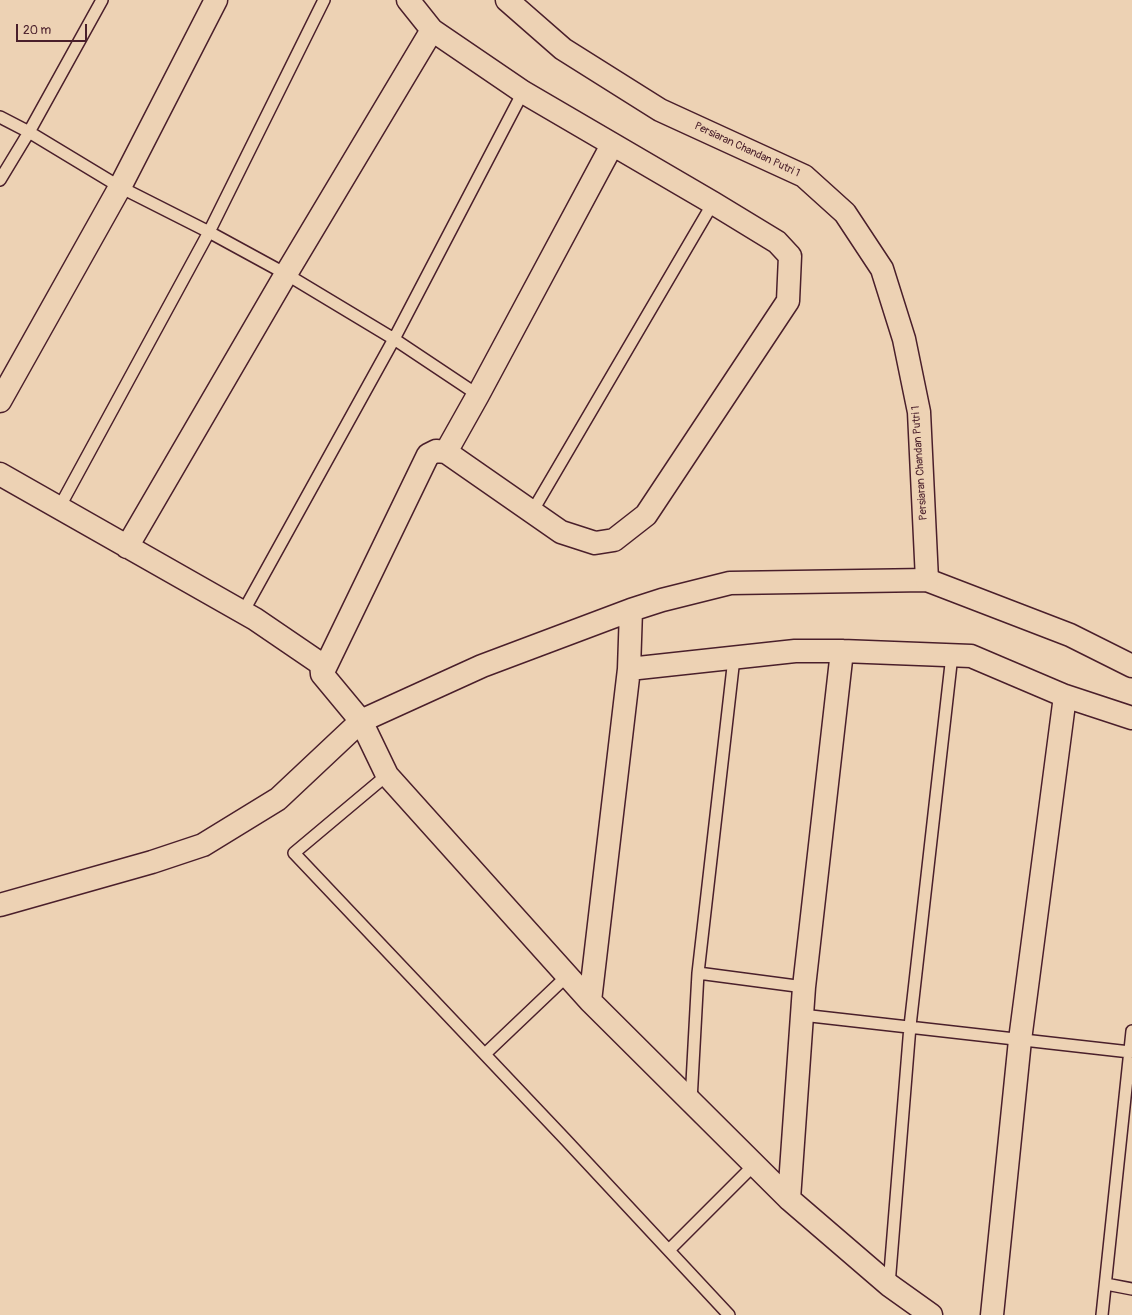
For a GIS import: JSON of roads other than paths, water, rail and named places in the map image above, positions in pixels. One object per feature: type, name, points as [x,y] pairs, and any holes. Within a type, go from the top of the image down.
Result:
[{"type":"street","points":[[0,401],[120,187],[216,0]]},
{"type":"street","points":[[322,674],[428,455],[436,451],[446,452],[561,532],[595,544],[614,540],[646,515],[788,301],[790,256],[777,242],[714,203],[523,92],[432,30],[408,0]]},
{"type":"street","name":"Persiaran Chandan Putri 1","points":[[507,0],[563,49],[660,110],[804,176],[845,213],[882,269],[904,339],[919,412],[927,580]]},
{"type":"street","points":[[127,546],[286,274],[432,30]]},
{"type":"street","points":[[446,452],[612,145]]},
{"type":"street","points":[[0,474],[256,619],[321,664],[322,674],[361,721],[387,775],[590,1001],[789,1199],[889,1285],[931,1315]]},
{"type":"street","points":[[0,905],[152,862],[203,845],[278,799],[361,721],[482,666],[631,610],[662,600],[730,583],[927,580],[1070,635],[1132,666]]},
{"type":"street","points":[[590,1001],[629,669],[631,610]]},
{"type":"street","points":[[629,669],[795,651],[842,651],[971,656],[1065,696],[1132,718]]},
{"type":"street","points":[[789,1199],[804,987],[842,651]]},
{"type":"street","points":[[992,1315],[1020,1040],[1065,696]]},
{"type":"lane","points":[[0,180],[29,132],[102,0]]},
{"type":"lane","points":[[59,508],[209,232],[324,0]]},
{"type":"lane","points":[[243,612],[394,339],[523,92]]},
{"type":"lane","points":[[0,117],[29,132],[120,187],[209,232],[286,274],[394,339],[478,395]]},
{"type":"lane","points":[[532,512],[714,203]]},
{"type":"lane","points":[[889,1285],[910,1026],[952,655]]},
{"type":"lane","points":[[691,1102],[698,973],[734,658]]},
{"type":"lane","points":[[387,775],[294,853],[485,1054],[729,1315]]},
{"type":"lane","points":[[698,973],[804,987]]},
{"type":"lane","points":[[485,1054],[567,976]]},
{"type":"lane","points":[[802,1014],[1130,1052]]},
{"type":"lane","points":[[1102,1315],[1132,1031]]},
{"type":"lane","points":[[669,1250],[754,1165]]},
{"type":"lane","points":[[1106,1284],[1132,1289]]}]
